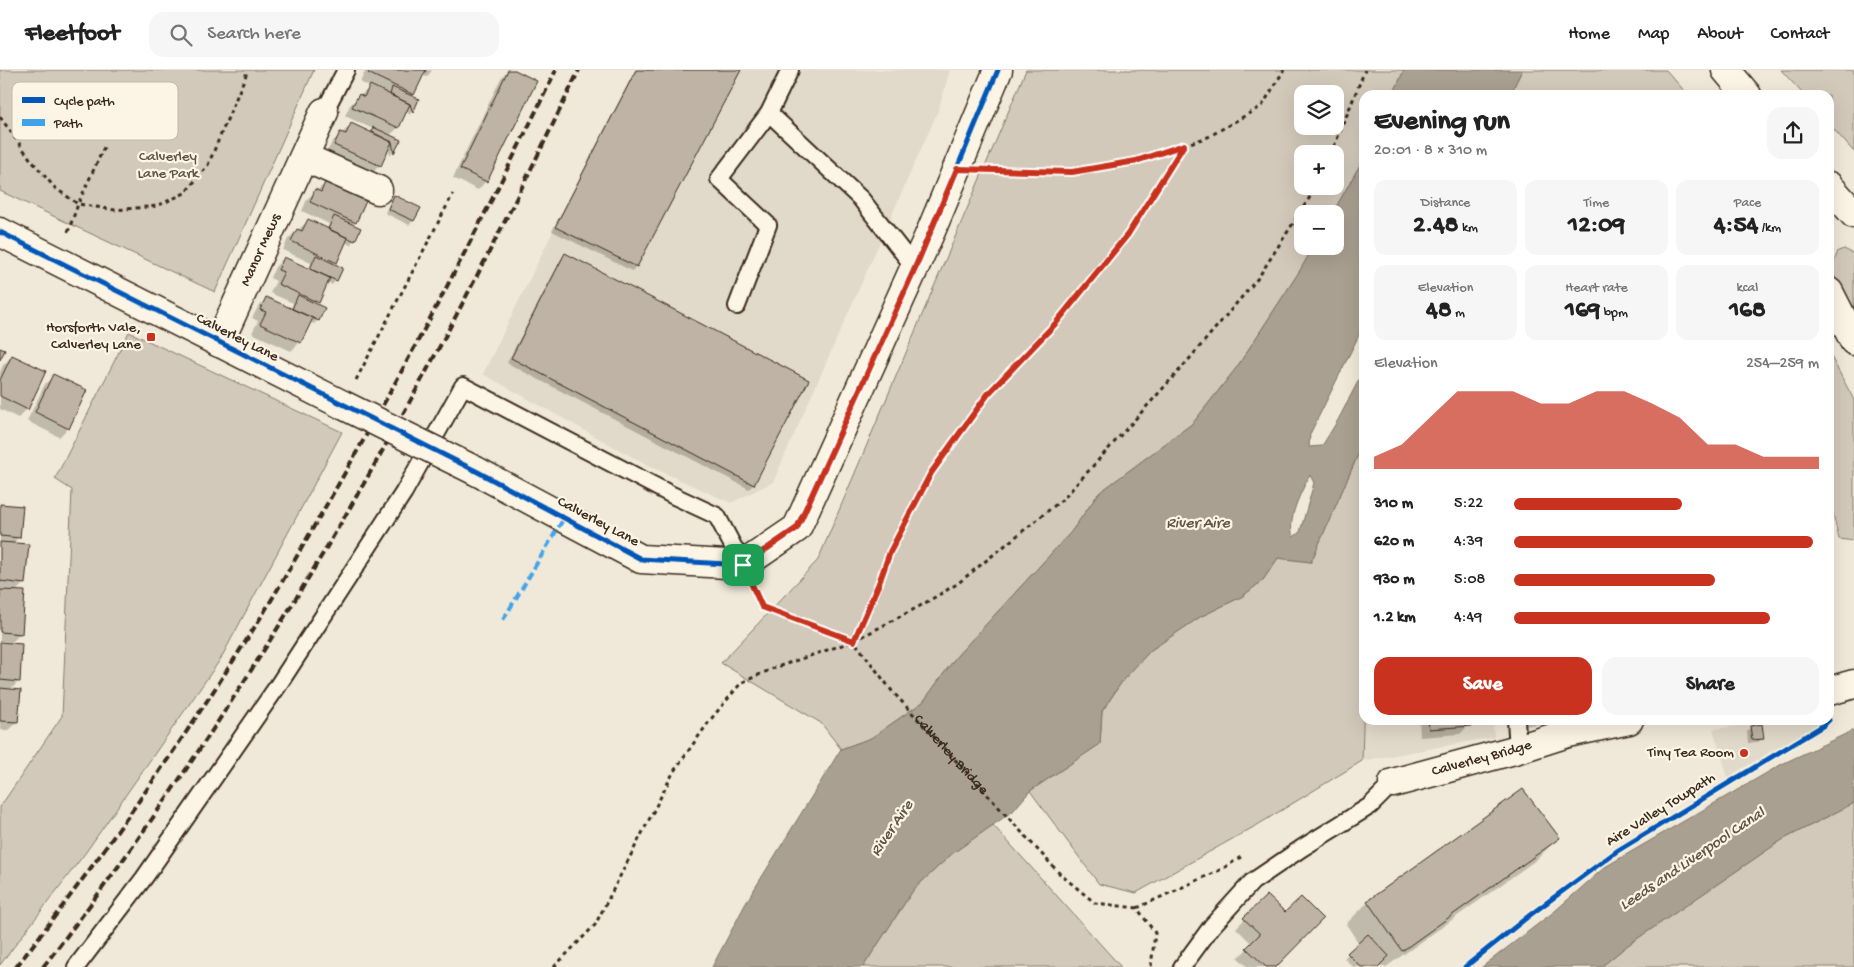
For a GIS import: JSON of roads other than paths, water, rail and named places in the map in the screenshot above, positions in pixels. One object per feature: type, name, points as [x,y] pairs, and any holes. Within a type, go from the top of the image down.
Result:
[{"type":"main road","points":[[743,565],[797,528],[915,268],[998,70]]},
{"type":"main road","points":[[1726,70],[1743,90]]},
{"type":"main road","name":"Manor Mews","points":[[219,343],[324,112]]},
{"type":"main road","points":[[304,157],[378,190]]},
{"type":"main road","points":[[1834,192],[1854,214]]},
{"type":"main road","name":"Calverley Lane","points":[[0,232],[476,470],[641,560],[743,565]]},
{"type":"main road","points":[[1834,302],[1854,341]]},
{"type":"main road","points":[[1834,690],[1854,684]]},
{"type":"main road","name":"Calverley Bridge","points":[[1393,783],[1518,749],[1568,733],[1606,725]]},
{"type":"lane","points":[[324,112],[346,70]]},
{"type":"lane","points":[[738,306],[768,225],[719,179],[768,113],[790,70]]},
{"type":"lane","points":[[768,113],[861,199],[915,268]]},
{"type":"lane","points":[[76,967],[144,878],[277,687],[404,492],[463,386],[672,495],[717,516],[743,565]]},
{"type":"lane","points":[[1516,725],[1518,749]]},
{"type":"lane","points":[[1182,967],[1212,926],[1252,882],[1302,848],[1370,806],[1393,783]]},
{"type":"water","points":[[1404,70],[1522,70],[1512,90],[1395,90]]},
{"type":"water","name":"River Aire","points":[[1359,167],[1359,335],[1310,434],[1309,447],[1322,446],[1359,380],[1359,452],[1311,562],[1278,558],[1263,580],[1243,596],[1200,617],[1151,650],[1123,680],[1102,711],[1100,744],[1030,791],[1013,811],[953,853],[914,889],[863,967],[712,967],[747,901],[841,749],[871,738],[923,702],[956,657],[1071,532],[1099,493],[1193,423],[1237,367],[1309,255],[1344,255],[1344,205],[1337,205]],"holes":[[[1310,475],[1314,483],[1300,532],[1293,537],[1293,514]]]},
{"type":"water","name":"Leeds and Liverpool Canal","points":[[1854,730],[1854,803],[1782,840],[1628,945],[1601,967],[1482,967],[1555,911],[1605,867],[1782,764]]},
{"type":"railway","points":[[16,967],[81,882],[143,795],[270,603],[417,343],[502,180],[556,70]]},
{"type":"railway","points":[[43,967],[121,862],[196,755],[267,645],[335,533],[400,419],[462,304],[522,188],[579,70]]},
{"type":"place","name":"Horsforth Vale, Calverley Lane","points":[[151,337]]},
{"type":"place","name":"Tiny Tea Room","points":[[1744,753]]},
{"type":"park label","name":"Calverley Lane Park","points":[[168,166]]}]
